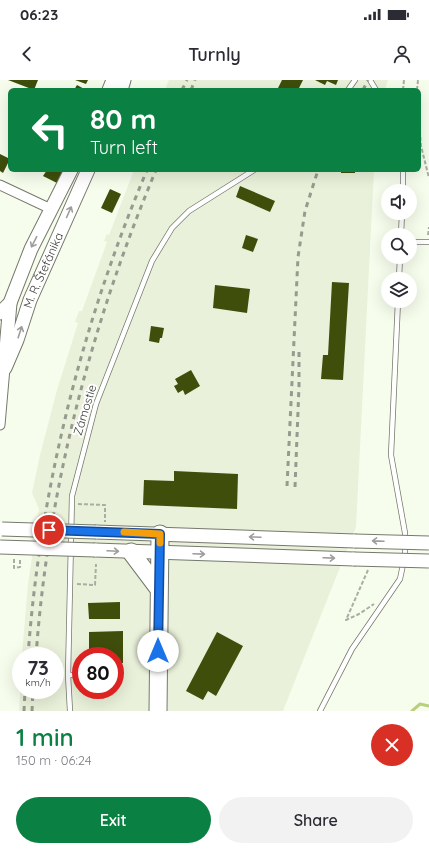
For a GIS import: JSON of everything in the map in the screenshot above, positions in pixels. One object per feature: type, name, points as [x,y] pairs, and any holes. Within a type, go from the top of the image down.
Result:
[{"type":"highway","points":[[158,711],[158,588],[160,534]]},
{"type":"highway","points":[[130,552],[158,588]]},
{"type":"main road","name":"M. R. Štefánika","points":[[0,313],[10,303],[31,249],[70,172]]},
{"type":"main road","name":"M. R. Štefánika","points":[[2,366],[17,340],[33,294],[87,172]]},
{"type":"main road","points":[[2,366],[10,303]]},
{"type":"main road","points":[[0,529],[100,528],[160,534],[429,543]]},
{"type":"main road","points":[[0,547],[429,561]]},
{"type":"street","points":[[0,185],[52,209]]},
{"type":"street","points":[[0,425],[2,366]]},
{"type":"lane","name":"Zámostie","points":[[70,711],[68,675],[72,496],[96,404],[152,261],[165,238],[181,218],[189,211],[251,172]]},
{"type":"lane","points":[[403,172],[403,184]]},
{"type":"lane","points":[[417,242],[429,242]]},
{"type":"lane","points":[[320,711],[352,649],[400,579],[405,555],[405,533],[391,455],[398,308]]},
{"type":"path","points":[[421,146],[429,178]]},
{"type":"path","points":[[78,504],[105,505],[100,528]]},
{"type":"path","points":[[14,557],[14,568],[20,567],[20,551]]},
{"type":"path","points":[[76,584],[95,585],[96,564]]},
{"type":"path","points":[[368,569],[346,620],[359,614],[376,602],[385,600]]},
{"type":"shaded area","points":[[169,80],[388,80],[386,88],[166,87]]},
{"type":"shaded area","points":[[133,172],[374,172],[356,527],[283,711],[19,711],[20,699],[64,699],[64,647],[23,647],[28,584],[39,509],[32,493],[57,390],[78,323],[75,322],[79,311],[82,311],[107,242],[104,241],[107,234],[109,235]]},
{"type":"building","points":[[8,80],[38,80],[35,88],[29,88]]},
{"type":"building","points":[[75,80],[88,80],[86,84]]},
{"type":"building","points":[[282,80],[303,80],[299,88],[278,88]]},
{"type":"building","points":[[315,80],[338,80],[336,85],[327,81],[325,85]]},
{"type":"building","points":[[77,85],[82,88],[75,88]]},
{"type":"building","points":[[0,154],[8,158],[8,163],[3,173],[0,171]]},
{"type":"building","points":[[46,172],[62,172],[57,183],[43,176]]},
{"type":"building","points":[[341,172],[355,172],[355,173]]},
{"type":"building","points":[[240,186],[275,201],[270,212],[236,197]]},
{"type":"building","points":[[110,189],[121,194],[112,213],[101,208]]},
{"type":"building","points":[[246,235],[258,239],[253,252],[242,248]]},
{"type":"building","points":[[332,282],[349,283],[343,380],[321,379],[323,355],[328,355]]},
{"type":"building","points":[[215,285],[250,289],[247,313],[213,308]]},
{"type":"building","points":[[151,326],[164,328],[162,338],[160,338],[159,343],[149,341]]},
{"type":"building","points":[[191,370],[200,386],[185,395],[183,390],[178,393],[174,386],[178,384],[175,379]]},
{"type":"building","points":[[174,471],[238,474],[237,509],[143,505],[144,480],[174,481]]},
{"type":"building","points":[[120,602],[120,619],[89,619],[88,603]]},
{"type":"building","points":[[123,631],[123,647],[89,647],[89,632]]},
{"type":"building","points":[[217,632],[243,646],[216,696],[208,691],[203,700],[186,691]]},
{"type":"waterway","points":[[412,711],[420,704],[429,706]]},
{"type":"railway","points":[[183,88],[187,80]]},
{"type":"railway","points":[[192,88],[195,80]]},
{"type":"railway","points":[[364,88],[368,80]]},
{"type":"railway","points":[[29,647],[34,593],[43,531],[54,469],[68,408],[84,347],[103,287],[146,172]]},
{"type":"railway","points":[[37,647],[42,594],[51,531],[62,470],[76,408],[112,288],[155,172]]},
{"type":"railway","points":[[287,486],[298,257],[305,211],[317,172]]},
{"type":"railway","points":[[295,487],[299,347]]},
{"type":"railway","points":[[24,711],[25,699]]},
{"type":"railway","points":[[32,711],[33,699]]},
{"type":"slow traffic","points":[[124,532],[160,534],[160,543]]},
{"type":"route","points":[[49,530],[160,534],[158,651]]}]
